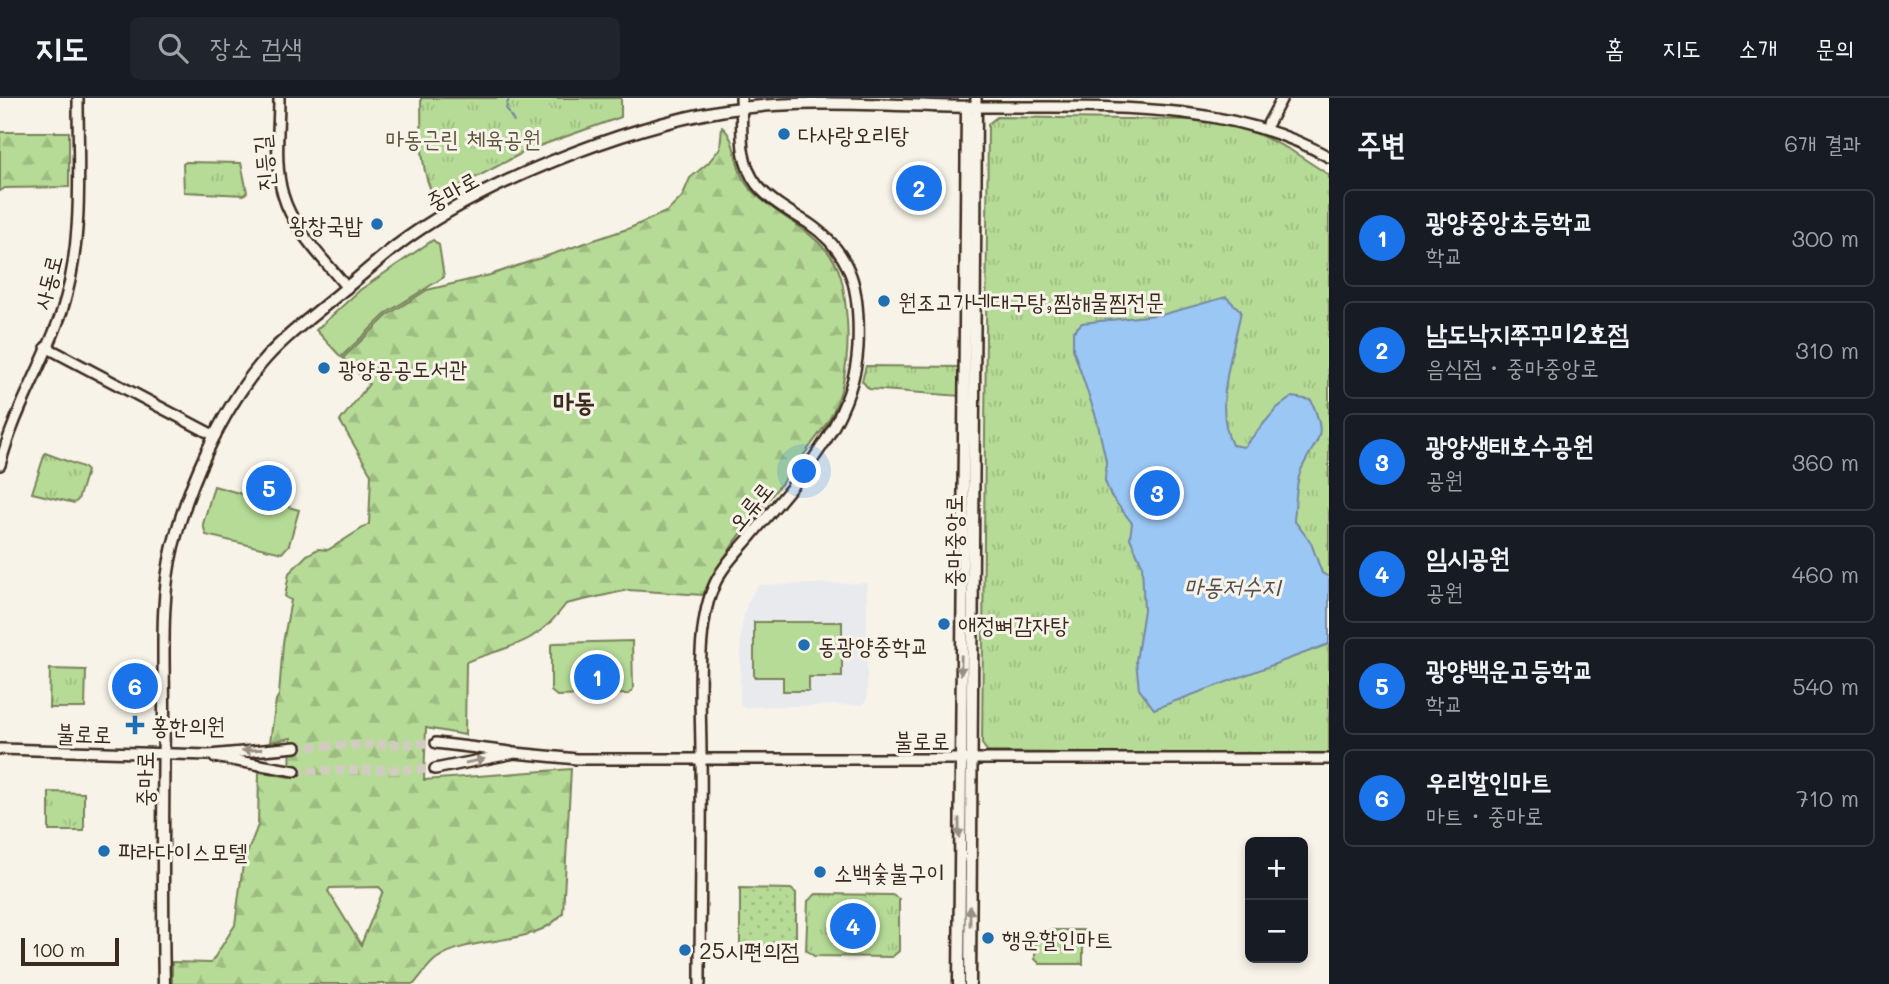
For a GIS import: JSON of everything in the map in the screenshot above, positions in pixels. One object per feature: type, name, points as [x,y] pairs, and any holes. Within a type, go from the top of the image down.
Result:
[{"type":"main road","name":"중마로","points":[[164,984],[163,754],[169,563],[178,528],[215,436],[268,356],[397,246],[433,222],[527,173],[674,120],[741,103],[973,104]]},
{"type":"main road","name":"중마중앙로","points":[[959,984],[960,759],[973,104]]},
{"type":"main road","name":"중마중앙로","points":[[970,984],[973,104]]},
{"type":"street","name":"사동로","points":[[0,465],[15,418],[61,313],[74,260],[78,98]]},
{"type":"street","name":"진등길","points":[[279,98],[278,161],[283,194],[298,226],[347,288]]},
{"type":"street","points":[[1268,124],[1282,98]]},
{"type":"street","name":"오류로","points":[[700,984],[701,759],[707,604],[714,585],[832,431],[849,394],[857,362],[858,315],[853,276],[841,251],[825,234],[780,205],[757,184],[743,148],[739,129],[741,103]]},
{"type":"street","name":"중마로","points":[[973,104],[1169,105],[1223,111],[1268,124],[1329,157]]},
{"type":"street","points":[[46,347],[215,436]]},
{"type":"street","name":"불로로","points":[[436,743],[577,759],[1329,759]]},
{"type":"street","name":"불로로","points":[[0,749],[208,755],[296,747]]},
{"type":"street","name":"불로로","points":[[435,769],[515,753]]},
{"type":"street","name":"불로로","points":[[208,755],[295,771]]},
{"type":"shaded area","name":"동광양중학교","points":[[867,583],[867,699],[863,705],[744,707],[740,703],[741,629],[747,603],[758,585]]},
{"type":"green space","name":"마동근린 체육공원","points":[[421,98],[621,98],[621,117],[528,150],[435,199],[423,163]]},
{"type":"green space","points":[[997,117],[1199,120],[1249,130],[1289,149],[1329,175],[1329,757],[988,752],[982,744],[988,124]]},
{"type":"green space","points":[[722,127],[731,140],[746,184],[762,200],[819,242],[832,257],[839,271],[845,302],[847,349],[841,390],[830,418],[739,536],[703,595],[628,590],[566,604],[555,618],[533,636],[466,662],[465,735],[426,728],[424,780],[571,769],[563,913],[536,932],[451,951],[433,961],[414,984],[172,984],[172,962],[211,963],[235,925],[243,864],[258,825],[259,772],[290,777],[291,738],[270,742],[291,600],[285,597],[289,573],[307,555],[318,549],[328,550],[369,524],[371,474],[340,421],[369,384],[343,358],[389,314],[427,290],[490,275],[630,228],[668,211],[682,197],[690,178],[708,163],[720,148]],"holes":[[[379,887],[383,891],[361,945],[328,891],[330,888]]]},
{"type":"green space","points":[[0,132],[69,132],[69,187],[5,188],[0,191]]},
{"type":"green space","points":[[241,163],[247,192],[244,195],[184,192],[183,164]]},
{"type":"green space","points":[[433,240],[439,245],[444,277],[388,312],[341,357],[316,330],[360,290]]},
{"type":"green space","points":[[866,366],[961,367],[961,396],[869,389],[862,381]]},
{"type":"green space","points":[[45,453],[83,467],[87,471],[78,500],[74,503],[32,493]]},
{"type":"green space","points":[[214,486],[299,510],[289,545],[282,553],[206,535],[203,524]]},
{"type":"green space","points":[[754,622],[842,622],[842,677],[809,677],[809,691],[783,691],[783,677],[754,677]]},
{"type":"green space","points":[[632,641],[633,689],[629,694],[557,696],[551,691],[551,646],[554,643]]},
{"type":"green space","points":[[50,669],[86,670],[85,708],[49,708]]},
{"type":"green space","points":[[49,792],[84,793],[84,831],[49,831]]},
{"type":"green space","points":[[740,888],[791,889],[796,893],[796,949],[791,955],[740,955]]},
{"type":"green space","points":[[816,894],[892,895],[899,899],[899,951],[892,957],[814,956],[806,950],[808,901]]},
{"type":"green space","points":[[1041,930],[1083,930],[1083,964],[1040,964],[1035,959],[1036,933]]},
{"type":"water","name":"마동저수지","points":[[1226,297],[1241,311],[1224,397],[1224,414],[1232,445],[1244,447],[1277,408],[1292,397],[1311,400],[1319,423],[1318,438],[1299,476],[1294,520],[1311,543],[1322,573],[1329,577],[1329,644],[1154,709],[1139,689],[1136,661],[1144,610],[1142,565],[1130,538],[1132,523],[1111,496],[1105,481],[1106,461],[1097,420],[1073,349],[1073,332],[1082,323],[1165,314]]},
{"type":"waterway","points":[[509,98],[506,108],[514,122]]},
{"type":"tunnel","points":[[296,747],[436,743]]},
{"type":"tunnel","points":[[295,771],[435,769]]},
{"type":"place","name":"다사랑오리탕","points":[[784,134]]},
{"type":"place","name":"남도낙지쭈꾸미2호점","points":[[919,188]]},
{"type":"place","name":"왕창국밥","points":[[377,224]]},
{"type":"place","name":"원조고가네대구탕,찜해물찜전문","points":[[884,301]]},
{"type":"place","name":"광양공공도서관","points":[[324,368]]},
{"type":"place","name":"광양백운고등학교","points":[[269,488]]},
{"type":"place","name":"광양생태호수공원","points":[[1157,493]]},
{"type":"place","name":"애정뼈감자탕","points":[[944,624]]},
{"type":"place","name":"동광양중학교","points":[[804,645]]},
{"type":"place","name":"광양중앙초등학교","points":[[597,677]]},
{"type":"place","name":"우리할인마트","points":[[135,686]]},
{"type":"place","name":"홍한의원","points":[[135,725]]},
{"type":"place","name":"파라다이스모텔","points":[[104,851]]},
{"type":"place","name":"소백숯불구이","points":[[820,872]]},
{"type":"place","name":"임시공원","points":[[853,926]]},
{"type":"place","name":"행운할인마트","points":[[988,938]]},
{"type":"place","name":"25시편의점","points":[[685,950]]},
{"type":"district","name":"마동","points":[[574,401]]}]
